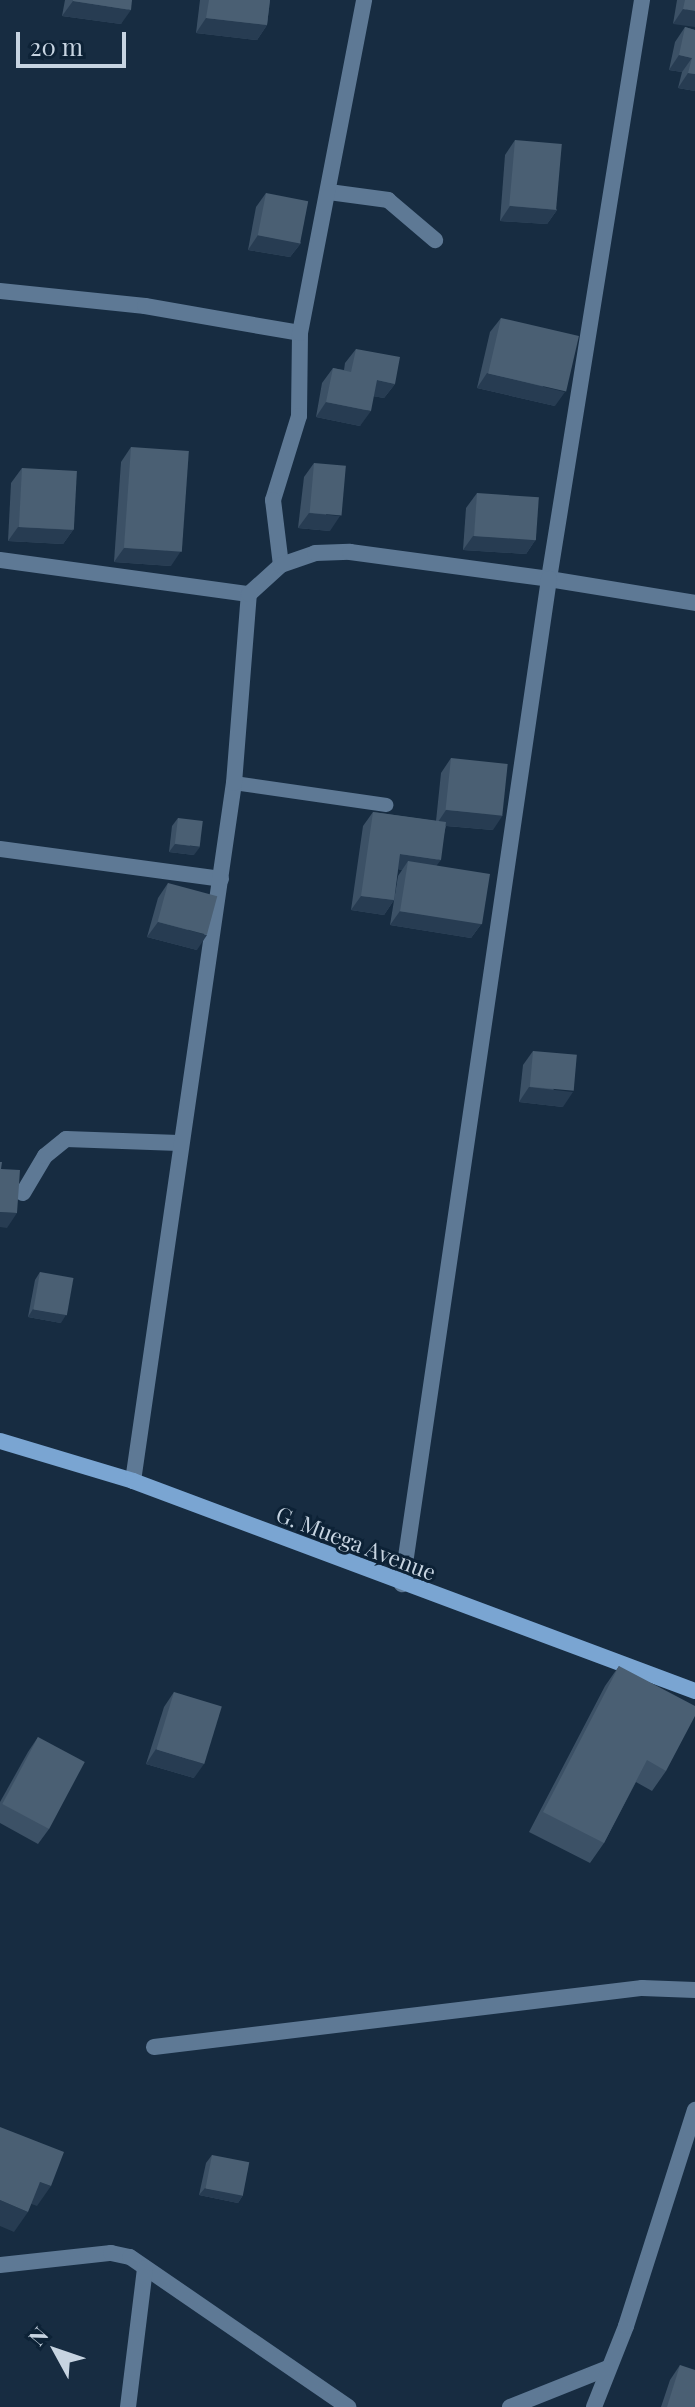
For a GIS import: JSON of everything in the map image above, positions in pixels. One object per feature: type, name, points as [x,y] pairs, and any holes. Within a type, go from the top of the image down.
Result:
[{"type":"street","points":[[281,565],[273,500],[299,416],[300,333],[364,0]]},
{"type":"street","points":[[402,1584],[549,579],[642,0]]},
{"type":"street","points":[[329,192],[388,200],[435,240]]},
{"type":"street","points":[[0,291],[145,306],[300,333]]},
{"type":"street","points":[[133,1481],[179,1143],[234,783],[249,594],[281,565],[315,553],[350,552],[695,603]]},
{"type":"street","points":[[0,560],[249,594]]},
{"type":"street","points":[[0,849],[221,879]]},
{"type":"street","points":[[23,1193],[45,1156],[66,1139],[179,1143]]},
{"type":"street","name":"G. Muega Avenue","points":[[0,1441],[133,1481],[695,1691]]},
{"type":"street","points":[[154,2047],[642,1988],[695,1990]]},
{"type":"street","points":[[594,2407],[695,2110]]},
{"type":"street","points":[[0,2265],[111,2253],[130,2257],[348,2407]]},
{"type":"street","points":[[128,2407],[145,2268]]},
{"type":"street","points":[[510,2407],[608,2368]]},
{"type":"lane","points":[[234,783],[386,805]]},
{"type":"building","points":[[73,0],[132,0],[131,10]]},
{"type":"building","points":[[209,0],[270,0],[267,25],[206,18]]},
{"type":"building","points":[[685,0],[695,0],[695,11],[683,9]]},
{"type":"building","points":[[685,27],[695,30],[695,74],[688,73],[692,58],[679,55]]},
{"type":"building","points":[[515,140],[562,144],[556,210],[509,206]]},
{"type":"building","points":[[266,193],[308,201],[300,243],[258,235]]},
{"type":"building","points":[[501,318],[579,336],[566,392],[488,374]]},
{"type":"building","points":[[356,349],[400,357],[395,384],[377,380],[371,411],[326,402],[333,368],[351,372]]},
{"type":"building","points":[[131,447],[189,451],[182,552],[124,548]]},
{"type":"building","points":[[314,463],[346,466],[342,516],[310,513]]},
{"type":"building","points":[[22,468],[77,471],[74,530],[19,527]]},
{"type":"building","points":[[477,493],[539,497],[536,540],[474,536]]},
{"type":"building","points":[[451,758],[508,764],[502,816],[446,810]]},
{"type":"building","points":[[373,812],[446,822],[441,860],[400,854],[394,900],[361,896]]},
{"type":"building","points":[[178,818],[203,821],[200,847],[175,844]]},
{"type":"building","points":[[408,861],[490,874],[482,924],[400,911]]},
{"type":"building","points":[[168,883],[217,896],[207,935],[158,922]]},
{"type":"building","points":[[533,1051],[577,1055],[574,1091],[530,1087]]},
{"type":"building","points":[[0,1162],[1,1169],[20,1170],[17,1213],[0,1212]]},
{"type":"building","points":[[40,1272],[73,1278],[67,1315],[33,1309]]},
{"type":"building","points":[[619,1666],[695,1706],[695,1716],[666,1771],[647,1760],[604,1843],[543,1812]]},
{"type":"building","points":[[174,1692],[222,1707],[204,1764],[156,1749]]},
{"type":"building","points":[[38,1737],[85,1762],[49,1829],[2,1804]]},
{"type":"building","points":[[0,2127],[64,2152],[51,2186],[40,2182],[28,2212],[0,2200]]},
{"type":"building","points":[[212,2155],[249,2162],[243,2196],[206,2188]]},
{"type":"building","points":[[680,2365],[695,2370],[695,2407],[667,2407]]}]
